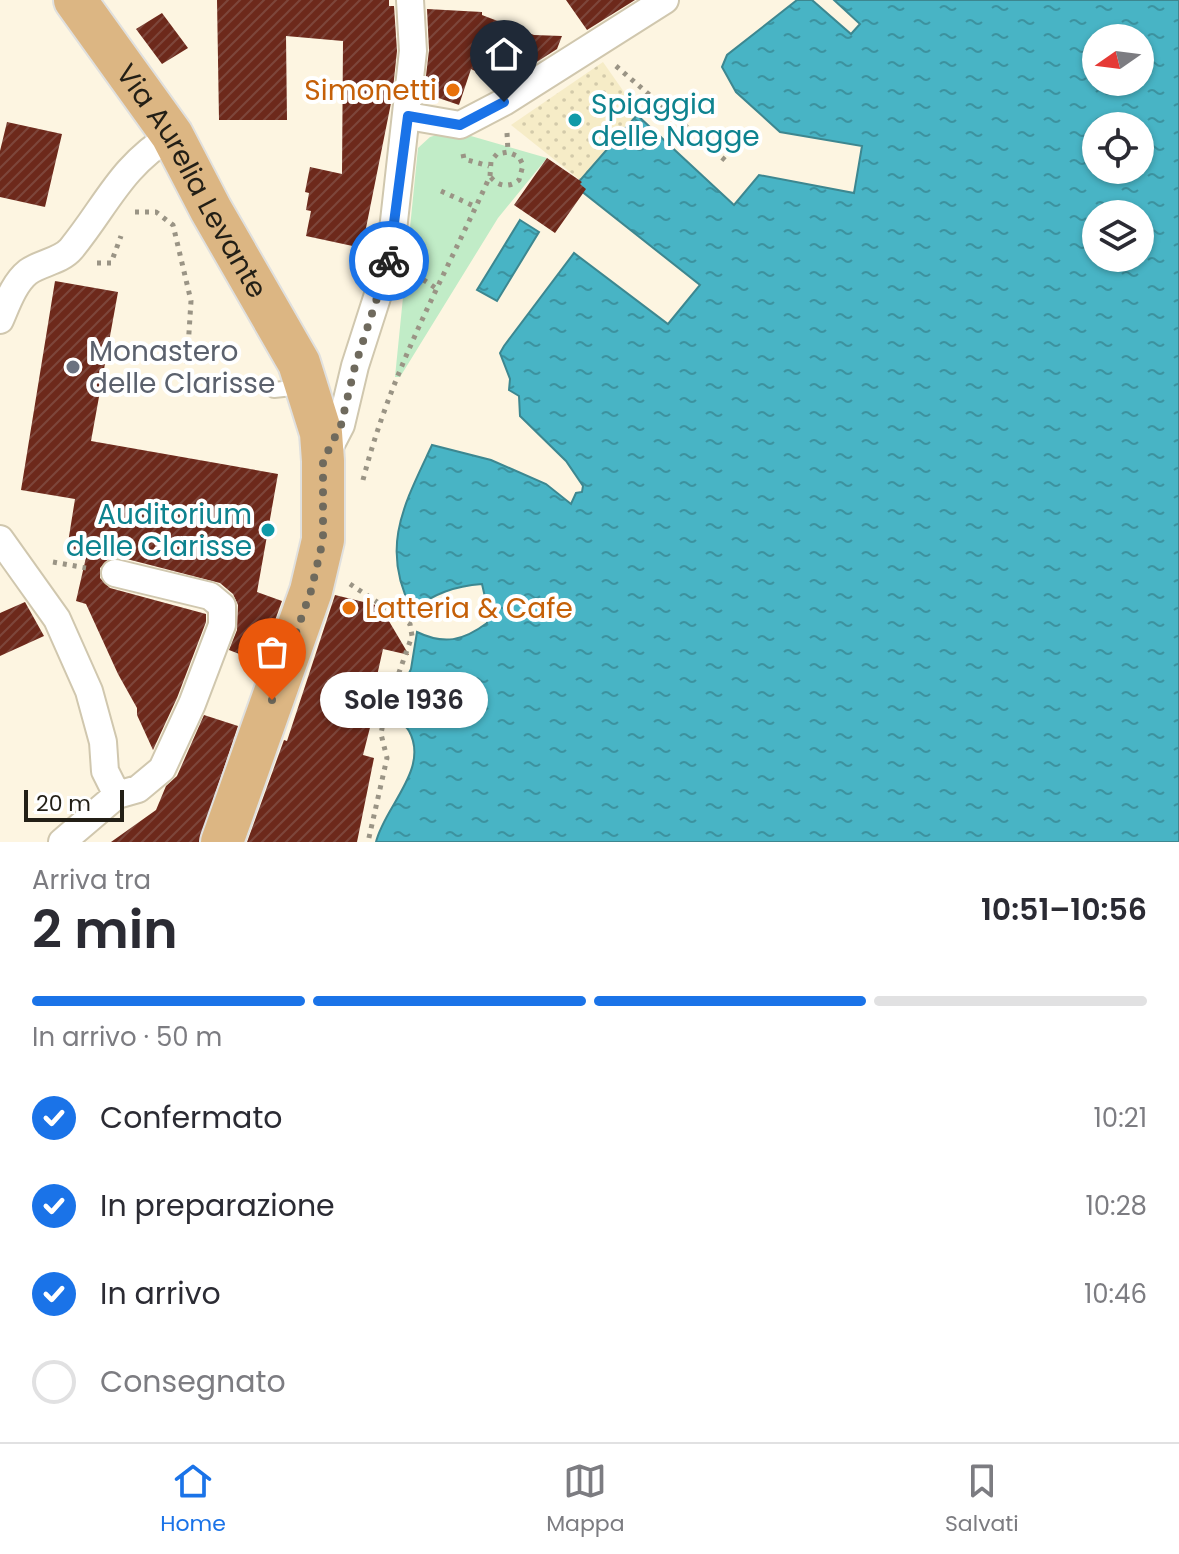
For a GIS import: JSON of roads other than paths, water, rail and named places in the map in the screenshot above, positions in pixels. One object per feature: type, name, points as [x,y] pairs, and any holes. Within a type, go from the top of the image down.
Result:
[{"type":"main road","name":"Via Aurelia Levante","points":[[75,0],[172,135],[211,210],[299,363],[290,388],[321,433],[323,540],[311,591],[222,842]]},
{"type":"street","points":[[323,461],[341,425],[355,366],[390,257],[408,116],[413,51],[410,0]]},
{"type":"street","points":[[408,116],[460,125],[504,102],[665,0]]},
{"type":"street","points":[[0,320],[16,286],[28,273],[69,252],[112,189],[149,149],[172,135]]},
{"type":"street","points":[[0,539],[57,619],[89,691],[103,742],[105,771],[117,795]]},
{"type":"street","points":[[62,842],[117,795],[138,789],[162,769],[192,704],[222,625],[222,606],[210,596],[115,573]]},
{"type":"water","points":[[797,0],[812,0],[851,34],[860,24],[834,0],[1179,0],[1179,842],[376,842],[410,774],[414,759],[414,745],[409,731],[389,715],[411,669],[417,632],[436,639],[453,639],[470,634],[487,623],[482,584],[445,592],[412,610],[402,587],[397,566],[400,526],[405,506],[432,445],[491,460],[546,484],[571,504],[576,493],[582,492],[583,486],[566,461],[520,416],[519,396],[509,390],[510,379],[500,353],[504,346],[574,253],[668,324],[700,285],[575,186],[637,115],[734,205],[759,175],[854,193],[862,146],[780,132],[736,92],[722,67],[727,55]]},
{"type":"water","points":[[520,220],[539,232],[497,301],[477,290]]},
{"type":"place","name":"Simonetti","points":[[453,90]]},
{"type":"place","name":"Spiaggia delle Nagge","points":[[575,120]]},
{"type":"place","name":"Monastero delle Clarisse","points":[[73,367]]},
{"type":"place","name":"Auditorium delle Clarisse","points":[[268,530]]},
{"type":"place","name":"Latteria & Cafe","points":[[349,608]]},
{"type":"place","name":"Sole 1936","points":[[272,700]]}]
